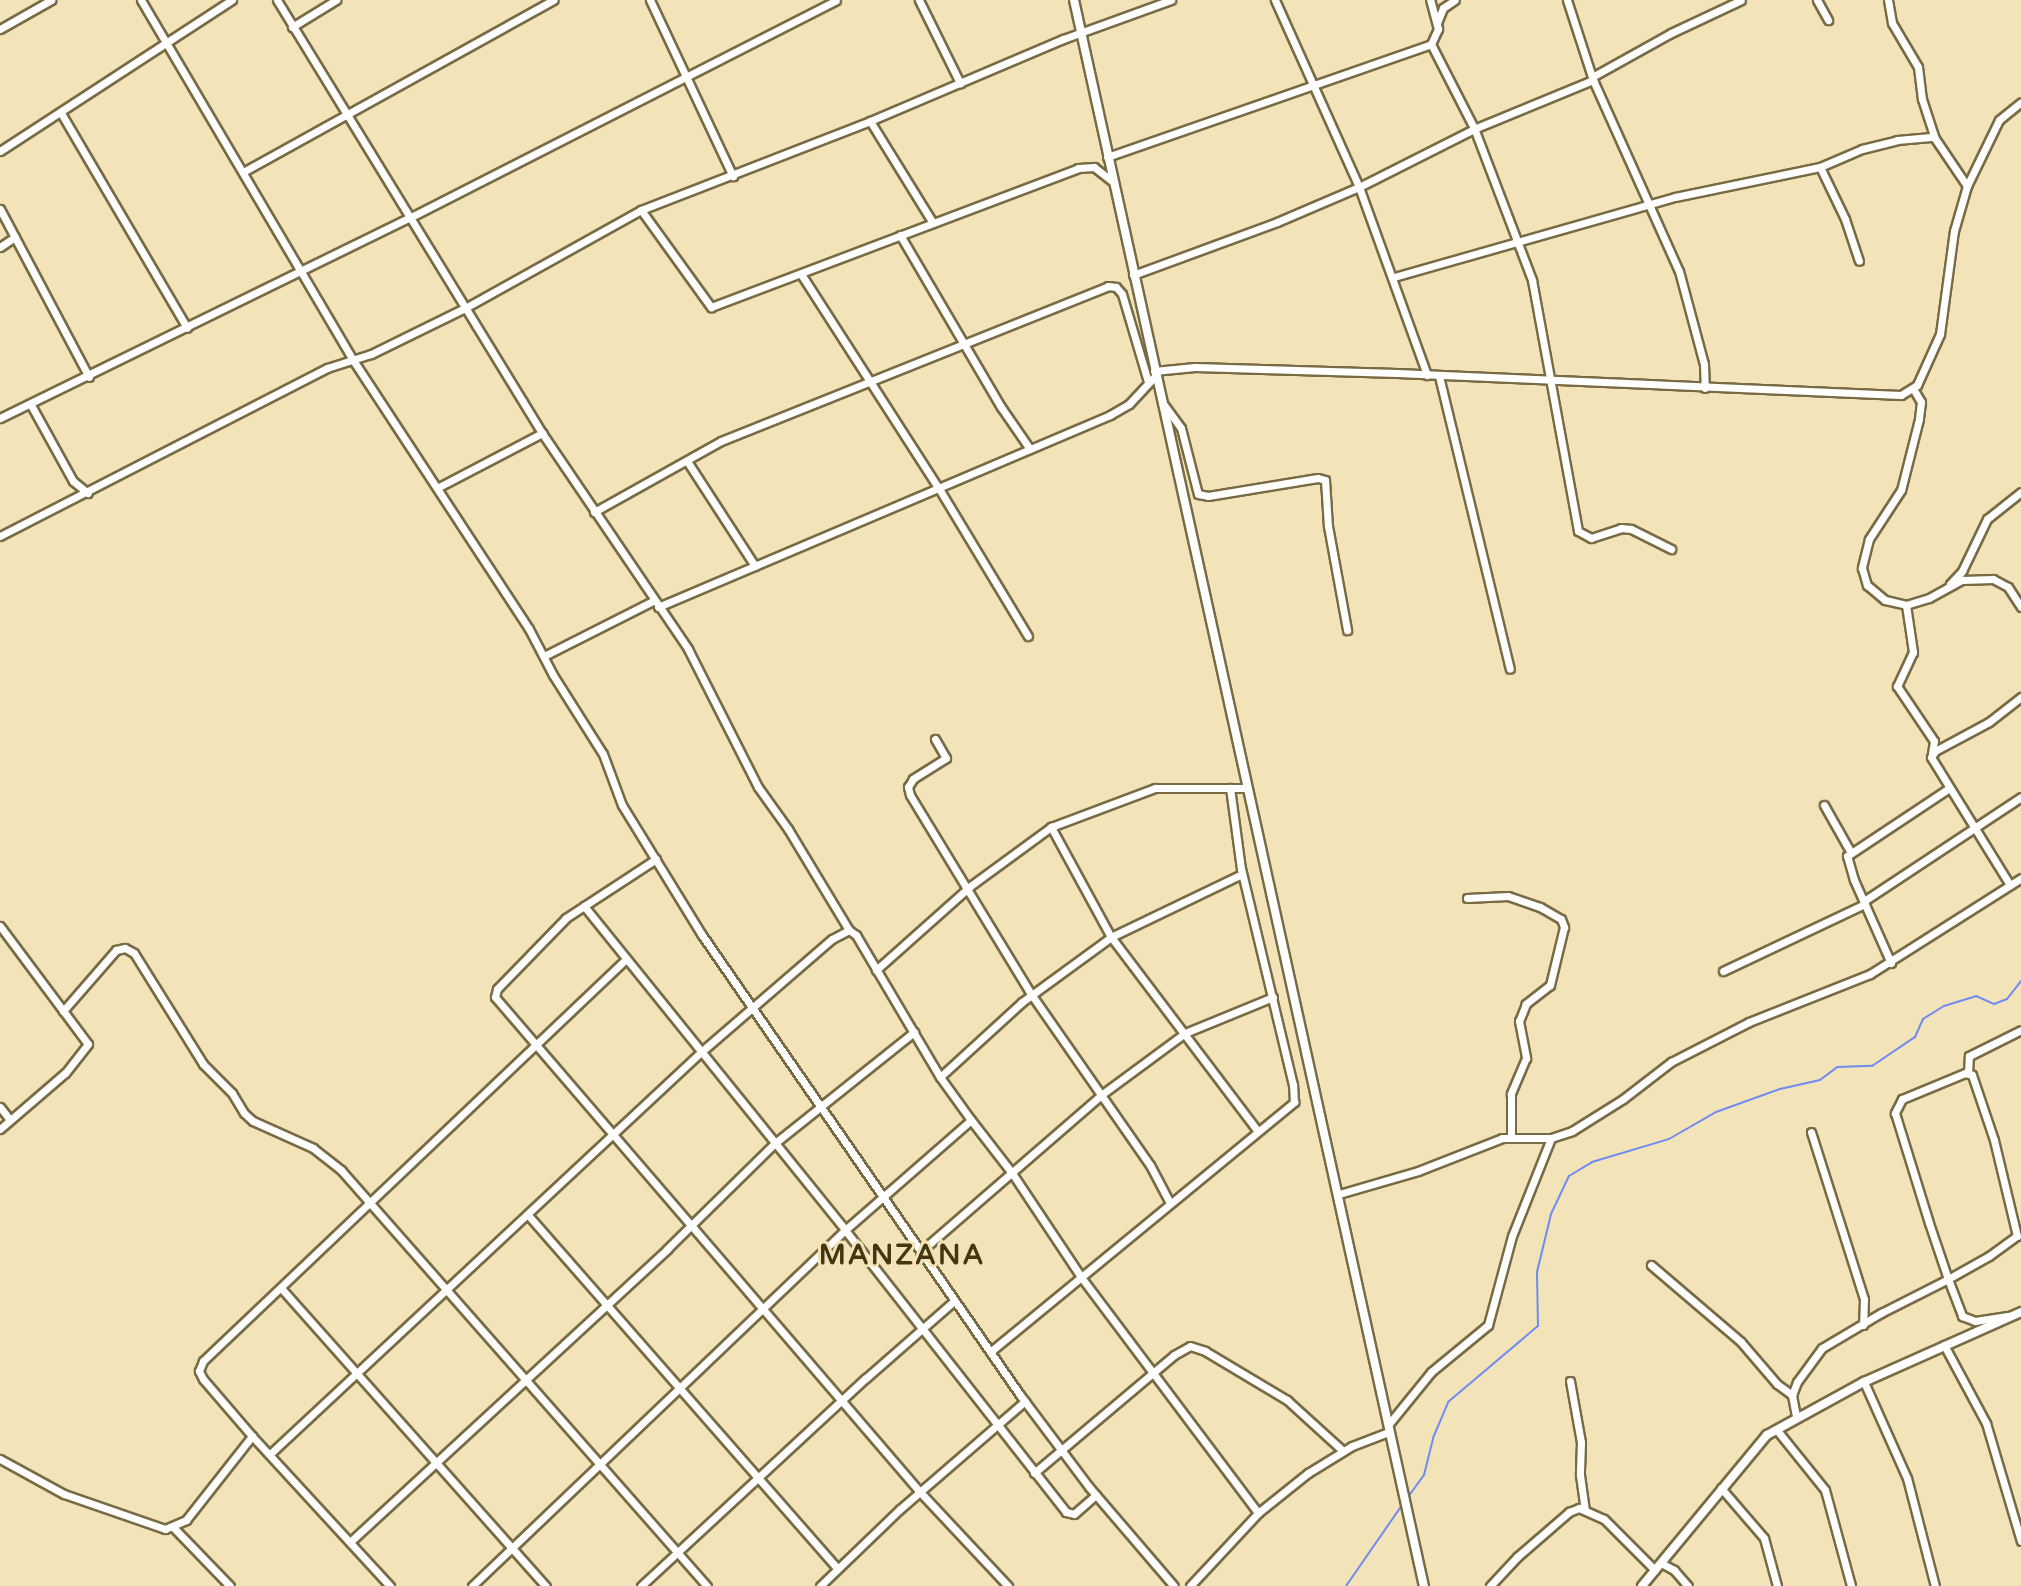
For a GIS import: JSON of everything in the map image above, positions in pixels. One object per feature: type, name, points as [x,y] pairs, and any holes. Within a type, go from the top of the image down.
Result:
[{"type":"street","points":[[0,29],[51,0]]},
{"type":"street","points":[[141,0],[353,360],[544,656],[603,754],[622,805],[702,935],[754,1005],[881,1196],[1025,1401],[1096,1495],[1174,1586]]},
{"type":"street","points":[[0,151],[232,0]]},
{"type":"street","points":[[277,0],[542,433],[706,680],[758,787],[803,852],[849,930],[856,935],[940,1077],[1012,1173],[1081,1277],[1258,1513]]},
{"type":"street","points":[[292,27],[336,0]]},
{"type":"street","points":[[243,172],[553,0]]},
{"type":"street","points":[[650,0],[689,76],[733,176]]},
{"type":"street","points":[[0,418],[409,218],[836,0]]},
{"type":"street","points":[[919,0],[960,83]]},
{"type":"street","points":[[1074,0],[1424,1586]]},
{"type":"street","points":[[0,536],[327,368],[353,360],[465,308],[641,210],[870,121],[1081,33],[1171,0]]},
{"type":"street","points":[[1275,0],[1311,88],[1359,187],[1427,375]]},
{"type":"street","points":[[1430,0],[1437,23]]},
{"type":"street","points":[[1455,0],[1443,8],[1431,44],[1474,129],[1520,243],[1540,307],[1549,382],[1580,534],[1591,538],[1628,529],[1671,549]]},
{"type":"street","points":[[1567,0],[1592,79],[1679,271],[1704,364],[1705,388]]},
{"type":"street","points":[[1133,275],[1277,222],[1359,187],[1474,129],[1592,79],[1671,33],[1741,0]]},
{"type":"street","points":[[1817,0],[1828,20]]},
{"type":"street","points":[[1888,0],[1892,23],[1918,67],[1922,99],[1934,137],[1967,186]]},
{"type":"street","points":[[1107,157],[1431,44]]},
{"type":"street","points":[[2021,102],[2001,116],[1967,186],[1954,231],[1940,334],[1914,390],[1921,407],[1901,490],[1869,539],[1862,568],[1874,594],[1906,605],[1962,580],[1993,579],[2008,587],[2021,607]]},
{"type":"street","points":[[61,113],[187,328]]},
{"type":"street","points":[[870,121],[933,223]]},
{"type":"street","points":[[1394,277],[1675,197],[1820,167],[1862,149],[1910,137],[1934,137]]},
{"type":"street","points":[[641,210],[709,306],[753,294],[1085,166],[1094,167],[1113,182]]},
{"type":"street","points":[[1820,167],[1845,219],[1859,261]]},
{"type":"street","points":[[0,209],[89,377]]},
{"type":"street","points":[[900,235],[1030,449]]},
{"type":"street","points":[[0,247],[15,237]]},
{"type":"street","points":[[801,274],[938,487],[1028,636]]},
{"type":"street","points":[[594,512],[657,474],[721,441],[964,342],[1113,286],[1122,294],[1148,382]]},
{"type":"street","points":[[544,656],[656,604],[755,566],[1121,409],[1155,373],[1195,367],[1892,396],[1914,390]]},
{"type":"street","points":[[1439,376],[1510,669]]},
{"type":"street","points":[[1161,401],[1181,428],[1198,494],[1208,496],[1318,478],[1325,480],[1328,526],[1347,630]]},
{"type":"street","points":[[31,405],[73,481],[88,493]]},
{"type":"street","points":[[437,488],[542,433]]},
{"type":"street","points":[[687,461],[755,566]]},
{"type":"street","points":[[1943,591],[1962,571],[1987,519],[2021,492]]},
{"type":"street","points":[[1906,605],[1913,652],[1897,686],[1934,741],[1932,761],[2010,885]]},
{"type":"street","points":[[1932,754],[1989,722],[2021,697]]},
{"type":"street","points":[[935,739],[946,758],[913,779],[908,791],[969,887],[1031,994],[1150,1165],[1170,1203]]},
{"type":"street","points":[[876,970],[969,887],[1051,827],[1155,788],[1247,788]]},
{"type":"street","points":[[990,1352],[1294,1102],[1273,997],[1242,874],[1230,788]]},
{"type":"street","points":[[1891,963],[1846,860],[1850,851],[1948,789]]},
{"type":"street","points":[[1723,971],[1777,942],[1864,903],[2021,797]]},
{"type":"street","points":[[1824,805],[1850,851]]},
{"type":"street","points":[[1051,827],[1111,937],[1257,1130]]},
{"type":"street","points":[[656,859],[584,906],[550,933],[494,994],[920,1492],[1008,1586]]},
{"type":"street","points":[[940,1077],[1031,994],[1111,937],[1242,874]]},
{"type":"street","points":[[1339,1194],[1418,1171],[1511,1136],[1551,1138],[1572,1131],[1606,1111],[1671,1062],[1749,1022],[1841,988],[1891,963],[2021,878]]},
{"type":"street","points":[[1467,898],[1508,896],[1540,907],[1561,919],[1564,927],[1550,985],[1526,1004],[1519,1021],[1526,1058],[1511,1094],[1511,1136]]},
{"type":"street","points":[[584,906],[845,1230],[1068,1515],[1096,1495]]},
{"type":"street","points":[[0,926],[88,1044],[65,1073],[0,1129]]},
{"type":"street","points":[[270,1454],[701,1052],[832,939],[849,930]]},
{"type":"street","points":[[63,1011],[116,950],[121,947],[131,951],[203,1064],[232,1093],[244,1113],[326,1156],[371,1203],[707,1586]]},
{"type":"street","points":[[390,1586],[252,1436],[203,1379],[199,1367],[626,959]]},
{"type":"street","points":[[920,1252],[1101,1095],[1185,1033],[1273,997]]},
{"type":"street","points":[[1968,1073],[1969,1056],[2021,1030]]},
{"type":"street","points":[[350,1542],[775,1143],[914,1032]]},
{"type":"street","points":[[1968,1073],[1902,1099],[1894,1109],[1948,1279],[1965,1319],[1984,1320],[2017,1314]]},
{"type":"street","points":[[1796,1416],[1792,1395],[1797,1382],[1822,1348],[2012,1241],[2018,1231],[1994,1140],[1972,1075],[1968,1073]]},
{"type":"street","points":[[0,1107],[10,1120]]},
{"type":"street","points":[[472,1586],[881,1196],[971,1120]]},
{"type":"street","points":[[1811,1132],[1864,1299],[1863,1325]]},
{"type":"street","points":[[1190,1586],[1258,1513],[1308,1473],[1387,1429],[1431,1372],[1488,1325],[1512,1236],[1551,1138]]},
{"type":"street","points":[[528,1215],[837,1568]]},
{"type":"street","points":[[1651,1265],[1741,1342],[1777,1384],[1792,1395]]},
{"type":"street","points":[[281,1288],[359,1372],[546,1586]]},
{"type":"street","points":[[641,1586],[954,1301]]},
{"type":"street","points":[[1642,1586],[1757,1444],[1776,1429],[1864,1382],[2017,1314]]},
{"type":"street","points":[[1944,1345],[1986,1423],[2021,1541]]},
{"type":"street","points":[[1034,1473],[1185,1348],[1205,1351],[1287,1400],[1343,1451]]},
{"type":"street","points":[[1570,1381],[1581,1442],[1580,1475],[1585,1509]]},
{"type":"street","points":[[1864,1382],[1907,1478],[1935,1586]]},
{"type":"street","points":[[820,1586],[920,1492],[1025,1401]]},
{"type":"street","points":[[1776,1429],[1825,1490],[1851,1586]]},
{"type":"street","points":[[0,1459],[64,1494],[149,1526],[173,1527],[191,1515],[252,1436]]},
{"type":"street","points":[[1721,1488],[1764,1538],[1777,1586]]},
{"type":"street","points":[[1490,1586],[1517,1557],[1569,1512],[1585,1509],[1604,1519],[1658,1567],[1674,1570],[1688,1586]]},
{"type":"street","points":[[173,1527],[230,1586]]},
{"type":"waterway","points":[[1408,1497],[1424,1475],[1433,1438],[1448,1402],[1538,1326],[1537,1272],[1551,1214],[1569,1176],[1592,1162],[1669,1139],[1716,1112],[1780,1089],[1820,1080],[1837,1067],[1872,1066],[1915,1037],[1923,1019],[1944,1006],[1976,996],[1994,1004],[2007,999],[2021,981]]},
{"type":"waterway","points":[[1346,1586],[1402,1505]]},
{"type":"district","name":"MANZANA","points":[[902,1255]]}]
